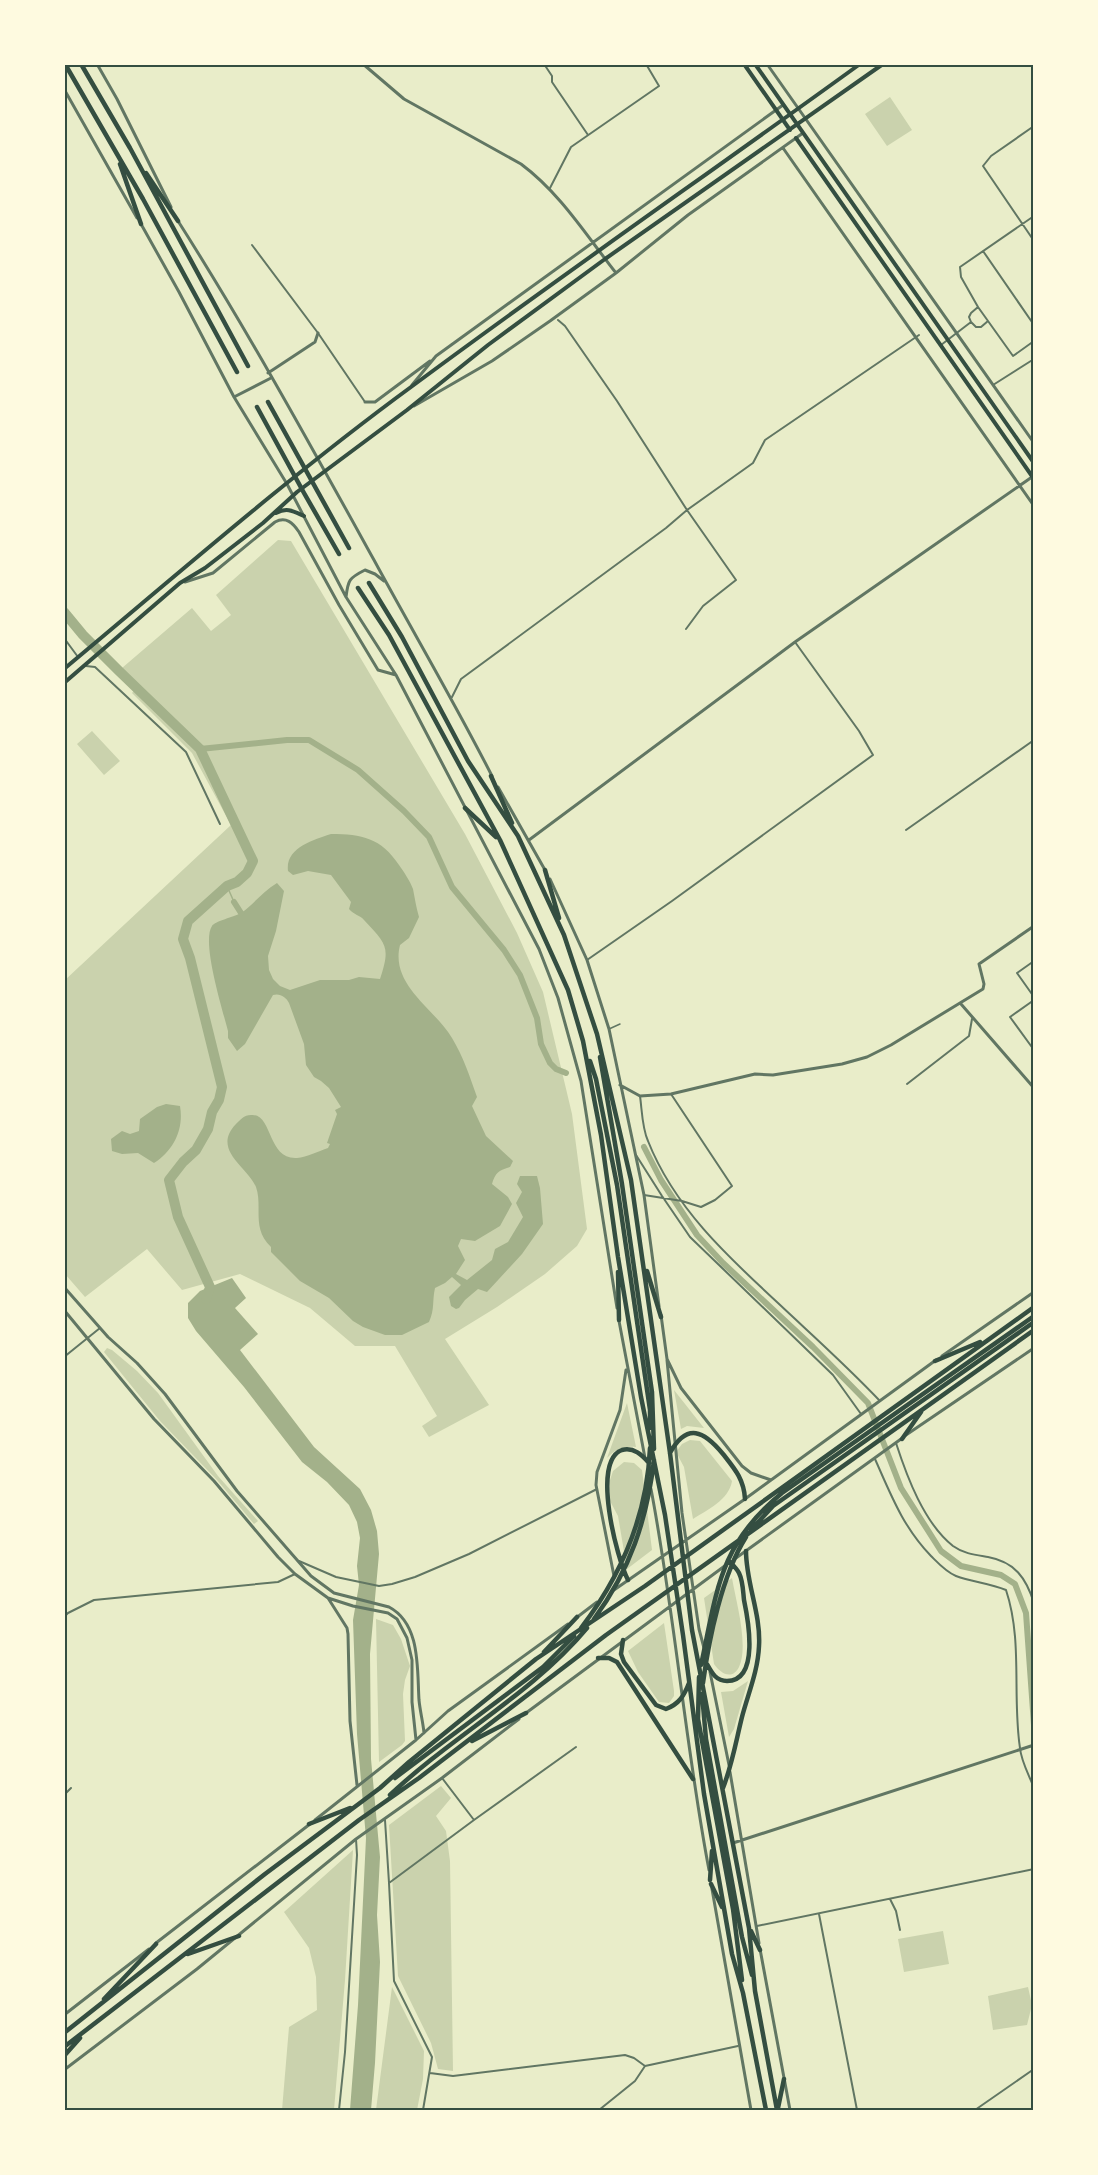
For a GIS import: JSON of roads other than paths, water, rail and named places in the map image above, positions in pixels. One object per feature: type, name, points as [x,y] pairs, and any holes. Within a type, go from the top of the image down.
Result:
[{"type":"highway","points":[[65,64],[117,153],[237,372]]},
{"type":"highway","points":[[81,64],[130,148],[248,366]]},
{"type":"highway","points":[[130,148],[178,221]]},
{"type":"highway","points":[[117,153],[141,224]]},
{"type":"highway","points":[[268,402],[349,548]]},
{"type":"highway","points":[[257,407],[339,554]]},
{"type":"highway","points":[[369,583],[402,637],[468,761],[518,836]]},
{"type":"highway","points":[[358,588],[389,635],[500,840],[568,990],[596,1078],[617,1185],[650,1392]]},
{"type":"highway","points":[[491,776],[564,935]]},
{"type":"highway","points":[[465,808],[500,840]]},
{"type":"highway","points":[[545,870],[597,1034],[631,1180],[679,1512],[692,1630],[733,1843],[752,1927],[760,1950]]},
{"type":"highway","points":[[380,1805],[415,1771],[544,1669],[570,1641],[600,1601],[615,1576],[633,1536],[642,1507],[648,1470],[650,1392],[622,1184],[597,1034]]},
{"type":"highway","points":[[583,1041],[601,1135],[641,1397],[665,1515],[704,1794],[732,1954],[743,1993],[766,2110]]},
{"type":"highway","points":[[642,1251],[661,1317]]},
{"type":"highway","points":[[618,1257],[619,1320]]},
{"type":"highway","points":[[380,1788],[537,1659],[645,1586],[1034,1307]]},
{"type":"highway","points":[[777,2110],[755,1991],[702,1741],[698,1697],[700,1669],[715,1600],[730,1553],[749,1524],[782,1493],[1030,1322],[1034,1316]]},
{"type":"highway","points":[[64,2047],[359,1820],[461,1746],[606,1635],[1034,1330]]},
{"type":"highway","points":[[935,1361],[988,1339]]},
{"type":"highway","points":[[902,1439],[923,1409]]},
{"type":"highway","points":[[670,1453],[674,1445],[685,1435],[694,1432],[704,1434],[741,1478],[745,1499]]},
{"type":"highway","points":[[628,1580],[620,1561],[606,1492],[610,1461],[615,1454],[631,1449],[639,1453],[657,1472]]},
{"type":"highway","points":[[723,1788],[730,1771],[755,1673],[759,1645],[758,1624],[748,1576],[746,1551]]},
{"type":"highway","points":[[692,1630],[715,1677],[720,1680],[732,1680],[743,1673],[749,1654],[750,1635],[740,1574],[730,1562]]},
{"type":"highway","points":[[537,1659],[577,1617]]},
{"type":"highway","points":[[623,1640],[621,1653],[624,1662],[656,1705],[666,1709],[683,1698],[689,1682]]},
{"type":"highway","points":[[598,1658],[609,1658],[617,1662],[693,1779]]},
{"type":"highway","points":[[64,2032],[265,1874],[544,1669]]},
{"type":"highway","points":[[461,1746],[526,1713]]},
{"type":"highway","points":[[309,1824],[358,1805]]},
{"type":"highway","points":[[712,1839],[711,1882],[725,1915]]},
{"type":"highway","points":[[736,1908],[743,1993]]},
{"type":"highway","points":[[752,1927],[755,1991]]},
{"type":"highway","points":[[183,1956],[239,1936]]},
{"type":"highway","points":[[92,2012],[156,1944]]},
{"type":"highway","points":[[64,2056],[88,2028]]},
{"type":"highway","points":[[777,2110],[784,2079]]},
{"type":"main road","points":[[744,64],[790,130]]},
{"type":"main road","points":[[755,64],[1034,463]]},
{"type":"main road","points":[[64,669],[173,576],[410,387],[860,64]]},
{"type":"main road","points":[[263,523],[319,474],[407,410],[488,345],[605,259],[807,119],[882,64]]},
{"type":"main road","points":[[796,138],[1033,477]]},
{"type":"main road","points":[[64,683],[180,583],[205,568],[263,523],[284,509],[290,509],[304,516]]},
{"type":"street","points":[[97,64],[178,221],[233,310],[325,471],[469,731],[491,776],[529,840],[563,905],[586,960],[609,1029],[644,1195],[667,1359],[679,1512],[699,1629],[722,1724],[752,1927],[1034,1869]]},
{"type":"street","points":[[363,64],[404,99],[521,164],[550,188],[616,273]]},
{"type":"street","points":[[544,64],[552,76],[552,82],[588,135]]},
{"type":"street","points":[[550,188],[571,147],[659,86],[646,64]]},
{"type":"street","points":[[768,64],[1034,443]]},
{"type":"street","points":[[64,89],[179,292],[234,397],[289,482],[346,597],[396,675],[539,949],[558,998],[581,1081],[588,1116],[627,1368],[656,1515],[675,1637],[693,1779],[751,2110]]},
{"type":"street","points":[[252,245],[318,333],[365,402],[375,402],[783,105]]},
{"type":"street","points":[[1034,126],[992,156],[983,166],[1034,241]]},
{"type":"street","points":[[407,410],[492,361],[616,273],[688,215],[803,133]]},
{"type":"street","points":[[783,148],[918,336],[1034,506]]},
{"type":"street","points":[[1034,216],[960,267],[961,277],[978,308],[1013,356],[1034,341]]},
{"type":"street","points":[[983,251],[1034,325]]},
{"type":"street","points":[[978,308],[971,313],[969,318],[971,322],[976,327],[981,327],[988,321]]},
{"type":"street","points":[[558,320],[565,326],[617,400],[687,510],[736,580],[704,606],[686,630]]},
{"type":"street","points":[[940,345],[971,322]]},
{"type":"street","points":[[234,397],[270,375],[315,342],[318,333]]},
{"type":"street","points":[[450,700],[460,679],[753,463],[765,440],[918,336]]},
{"type":"street","points":[[410,387],[436,356]]},
{"type":"street","points":[[993,385],[1034,359]]},
{"type":"street","points":[[529,840],[795,642],[1033,477]]},
{"type":"street","points":[[180,583],[213,573],[275,522],[281,519],[286,520],[293,524],[299,532],[378,670],[396,675]]},
{"type":"street","points":[[346,597],[348,581],[364,570],[375,574],[387,585]]},
{"type":"street","points":[[64,638],[78,657]]},
{"type":"street","points":[[586,960],[672,901],[873,755],[859,731],[795,642]]},
{"type":"street","points":[[86,665],[95,667],[186,752],[220,824]]},
{"type":"street","points":[[906,830],[1034,740]]},
{"type":"street","points":[[620,1085],[640,1096],[671,1094],[755,1074],[772,1075],[842,1064],[867,1057],[983,990],[984,984],[979,964],[1034,926]]},
{"type":"street","points":[[1034,961],[1017,973],[1034,999],[1010,1017],[1034,1050]]},
{"type":"street","points":[[962,1004],[1034,1088]]},
{"type":"street","points":[[907,1084],[969,1036],[973,1016]]},
{"type":"street","points":[[644,1195],[662,1196],[701,1207],[732,1186],[671,1094]]},
{"type":"street","points":[[640,1096],[647,1139],[668,1180],[709,1236],[731,1260],[839,1359],[880,1401]]},
{"type":"street","points":[[635,1153],[690,1237],[833,1375],[861,1414]]},
{"type":"street","points":[[64,1287],[100,1328],[137,1363],[165,1394],[237,1491],[311,1576],[334,1593],[396,1611],[407,1625],[414,1643],[424,1733]]},
{"type":"street","points":[[64,2015],[416,1740],[448,1711],[614,1590],[1034,1292]]},
{"type":"street","points":[[64,1310],[154,1419],[214,1481],[295,1574],[328,1598],[388,1613],[397,1619],[407,1638],[412,1660],[412,1702],[416,1740]]},
{"type":"street","points":[[64,1357],[100,1328]]},
{"type":"street","points":[[64,2070],[239,1936],[384,1817],[442,1778],[598,1658],[730,1562],[1034,1348]]},
{"type":"street","points":[[667,1359],[681,1388],[742,1466],[751,1473],[771,1480]]},
{"type":"street","points":[[614,1590],[614,1570],[597,1490],[597,1472],[620,1410],[627,1368]]},
{"type":"street","points":[[896,1443],[910,1485],[939,1533],[956,1548],[972,1555],[1006,1562],[1017,1571],[1027,1585],[1034,1603]]},
{"type":"street","points":[[875,1458],[892,1500],[914,1538],[940,1566],[955,1576],[1006,1590],[1017,1639],[1016,1672],[1022,1749],[1034,1788]]},
{"type":"street","points":[[296,1560],[336,1578],[379,1586],[415,1577],[469,1554],[597,1490]]},
{"type":"street","points":[[64,1617],[94,1600],[279,1582],[295,1574]]},
{"type":"street","points":[[328,1598],[344,1622],[348,1634],[350,1721],[357,1785]]},
{"type":"street","points":[[64,1609],[68,1613]]},
{"type":"street","points":[[733,1843],[1034,1745]]},
{"type":"street","points":[[389,1883],[576,1747]]},
{"type":"street","points":[[442,1778],[474,1820]]},
{"type":"street","points":[[64,1795],[71,1788]]},
{"type":"street","points":[[384,1817],[394,1981],[432,2056],[423,2110]]},
{"type":"street","points":[[339,2110],[345,2052],[357,1855],[356,1839]]},
{"type":"street","points":[[890,1899],[896,1911],[900,1930]]},
{"type":"street","points":[[819,1914],[857,2110]]},
{"type":"street","points":[[760,1950],[790,2110]]},
{"type":"street","points":[[600,2110],[635,2080],[645,2066],[738,2046]]},
{"type":"street","points":[[430,2073],[453,2076],[625,2055],[645,2066]]},
{"type":"street","points":[[975,2110],[1034,2069]]},
{"type":"lane","points":[[609,1029],[620,1024]]},
{"type":"waterway","points":[[64,612],[83,635],[200,749],[253,861],[247,873],[237,882],[227,886],[188,921],[183,939],[190,958],[222,1087],[208,1129],[196,1150],[169,1180],[178,1217],[210,1287],[206,1299]]},
{"type":"waterway","points":[[200,749],[287,740],[309,740],[358,770],[429,837],[452,887],[504,950],[520,975],[537,1018],[541,1044],[550,1063],[556,1069],[566,1073]]},
{"type":"waterway","points":[[227,886],[234,902]]},
{"type":"waterway","points":[[234,902],[241,913]]},
{"type":"waterway","points":[[644,1147],[661,1180],[697,1235],[868,1403],[901,1488],[941,1551],[961,1566],[1001,1575],[1015,1584],[1026,1613],[1034,1725]]}]
